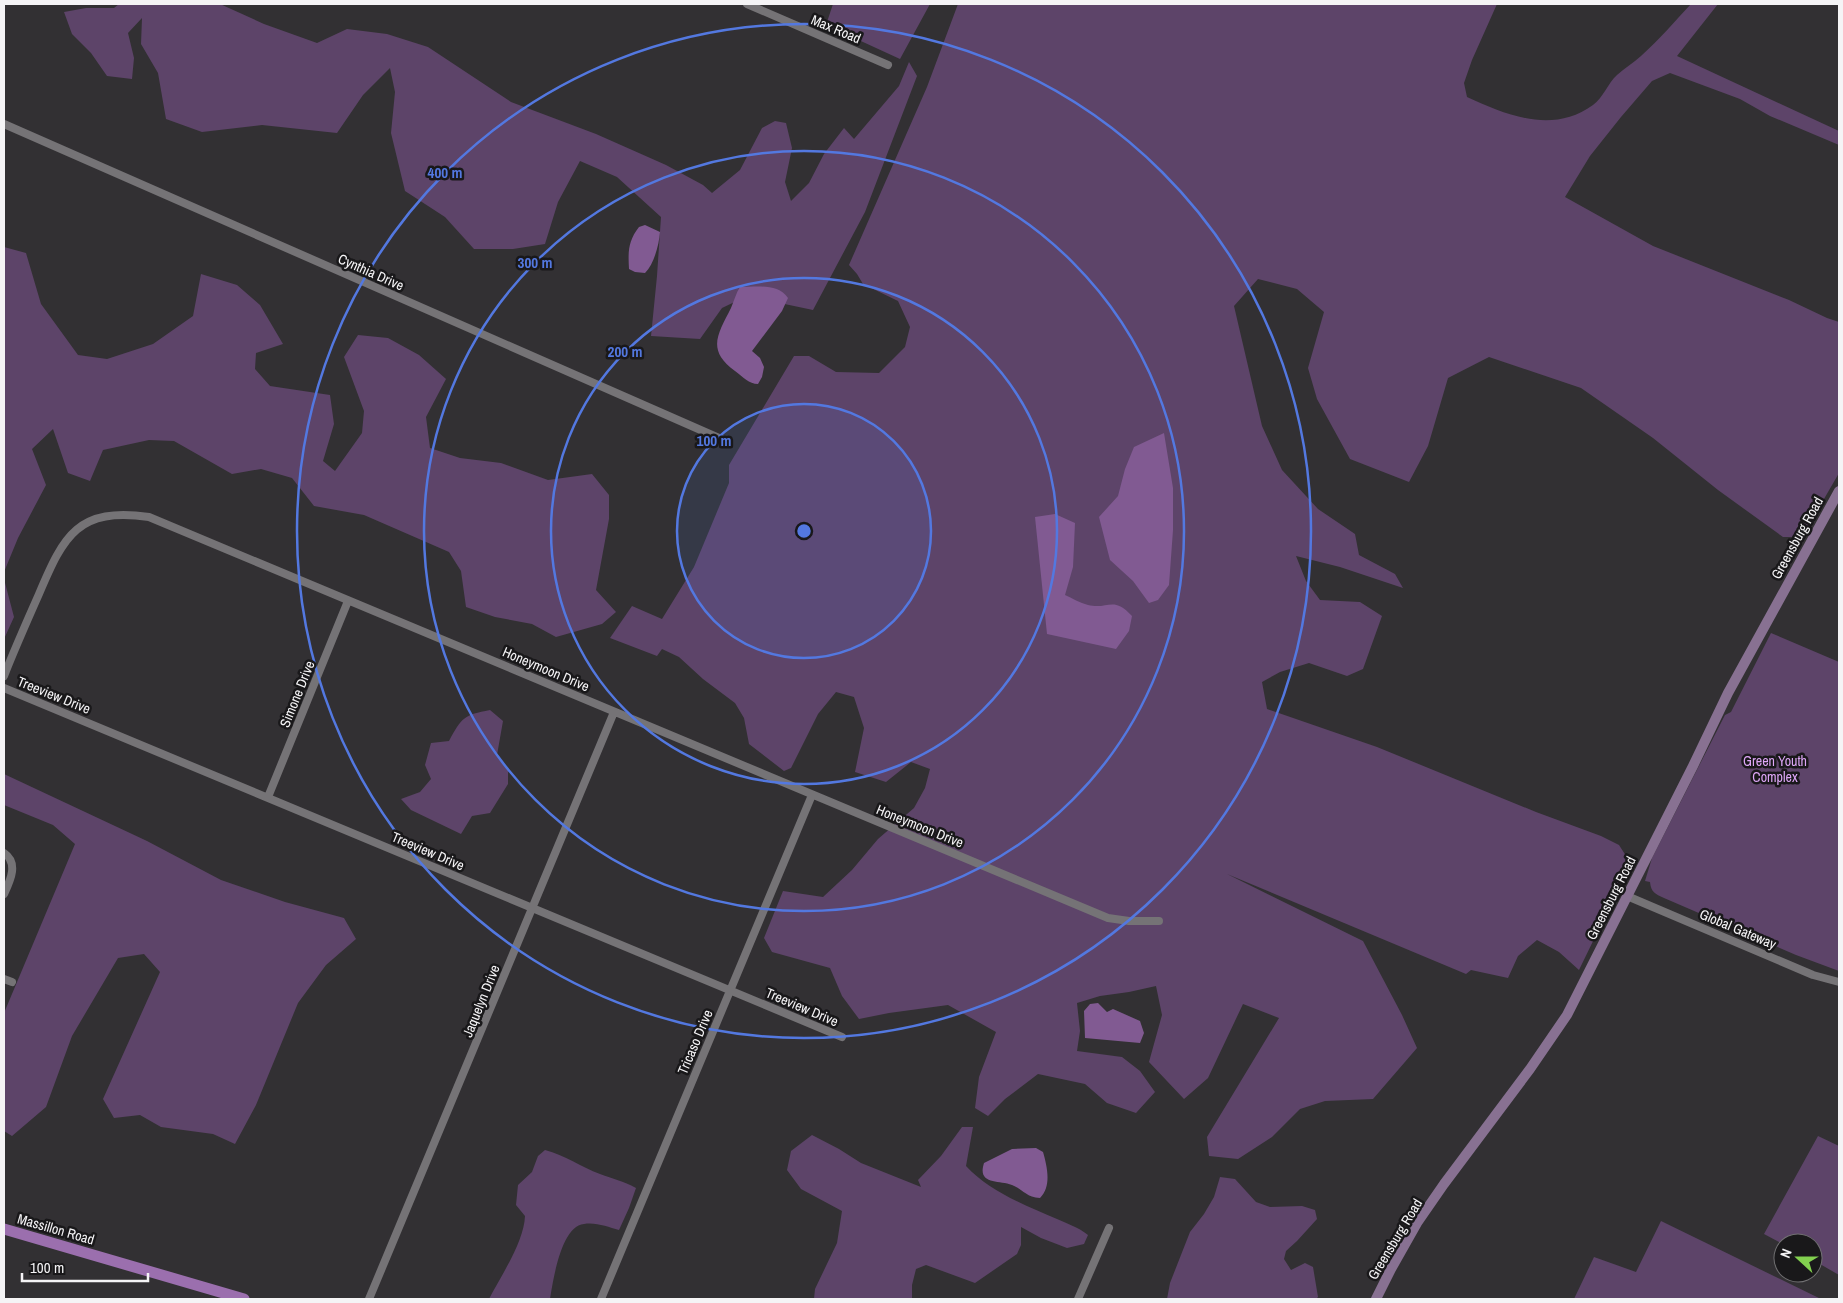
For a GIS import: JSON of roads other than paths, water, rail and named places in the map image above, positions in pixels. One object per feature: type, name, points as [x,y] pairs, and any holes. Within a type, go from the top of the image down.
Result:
[{"type":"main road","name":"Greensburg Road","points":[[1376,1299],[1417,1224],[1558,1030],[1628,896],[1728,693],[1839,491]]},
{"type":"main road","name":"Massillon Road","points":[[4,1230],[244,1299]]},
{"type":"street","name":"Max Road","points":[[746,4],[888,65]]},
{"type":"street","name":"Cynthia Drive","points":[[4,124],[728,442]]},
{"type":"street","name":"Honeymoon Drive","points":[[4,676],[53,561],[60,548],[75,531],[87,523],[107,516],[128,514],[156,519],[1108,918],[1129,921],[1159,921]]},
{"type":"street","name":"Simone Drive","points":[[268,797],[348,601]]},
{"type":"street","name":"Treeview Drive","points":[[4,688],[842,1037]]},
{"type":"street","name":"Jaquelyn Drive","points":[[369,1299],[614,712]]},
{"type":"street","name":"Tricaso Drive","points":[[601,1299],[812,795]]},
{"type":"street","points":[[4,853],[9,858],[12,869],[4,894]]},
{"type":"street","name":"Global Gateway","points":[[1628,896],[1813,975],[1839,982]]},
{"type":"street","points":[[4,979],[12,982]]},
{"type":"street","points":[[1078,1299],[1109,1228]]},
{"type":"park label","name":"Green Youth Complex","points":[[1775,770]]}]
